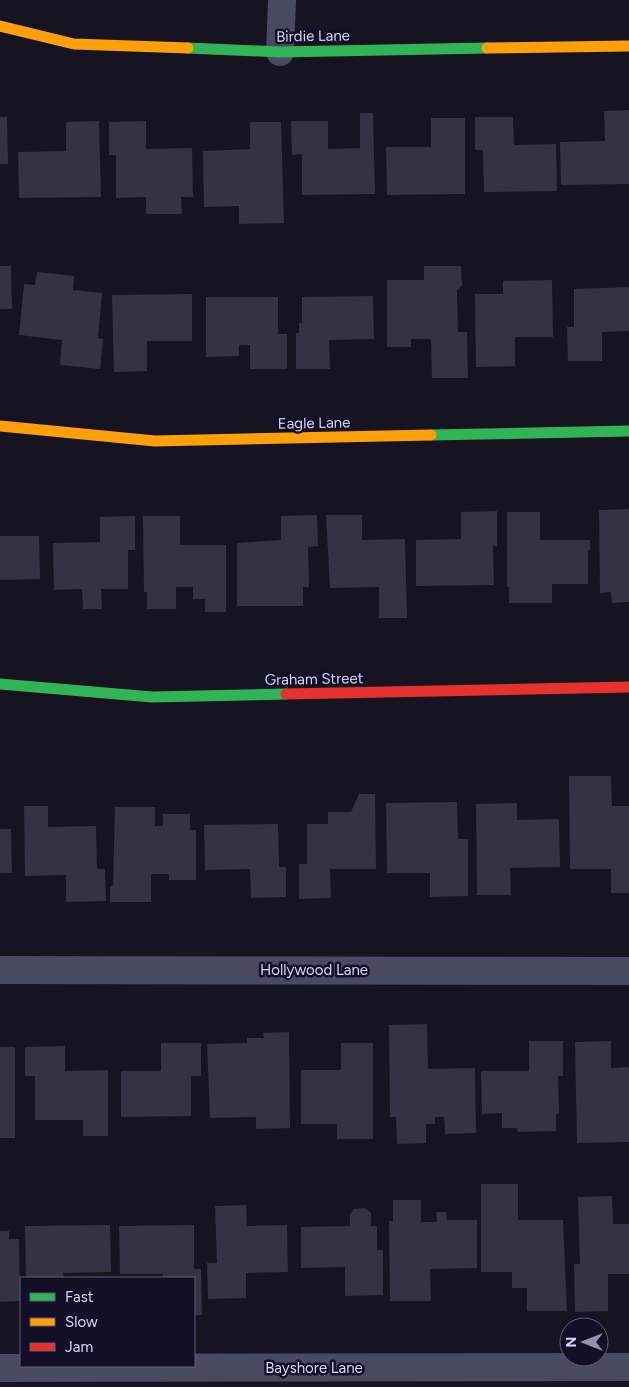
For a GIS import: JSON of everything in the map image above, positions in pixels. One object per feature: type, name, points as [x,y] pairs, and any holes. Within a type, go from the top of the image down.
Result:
[{"type":"street","points":[[280,52],[282,0]]},
{"type":"street","name":"Birdie Lane","points":[[0,26],[74,44],[280,52],[629,46]]},
{"type":"street","name":"Eagle Lane","points":[[0,426],[155,441],[629,431]]},
{"type":"street","name":"Graham Street","points":[[0,684],[152,697],[629,687]]},
{"type":"street","name":"Hollywood Lane","points":[[0,970],[629,970]]},
{"type":"street","name":"Bayshore Lane","points":[[0,1368],[629,1367]]},
{"type":"building","points":[[629,110],[629,184],[561,185],[560,142],[605,141],[604,111]]},
{"type":"building","points":[[360,113],[373,113],[375,194],[302,195],[302,154],[292,155],[291,121],[328,121],[328,149],[360,148]]},
{"type":"building","points":[[0,117],[7,117],[8,164],[0,164]]},
{"type":"building","points":[[475,117],[513,117],[514,145],[556,144],[557,191],[484,192],[483,150],[475,150]]},
{"type":"building","points":[[431,118],[465,118],[465,194],[387,195],[386,147],[431,147]]},
{"type":"building","points":[[99,121],[101,197],[19,198],[18,152],[66,151],[66,122]]},
{"type":"building","points":[[146,121],[146,149],[192,148],[193,197],[181,197],[182,214],[146,214],[146,197],[116,198],[116,155],[109,155],[109,122]]},
{"type":"building","points":[[250,122],[281,122],[284,223],[239,224],[239,206],[204,207],[203,151],[250,149]]},
{"type":"building","points":[[0,266],[11,266],[12,309],[0,309]]},
{"type":"building","points":[[424,266],[461,266],[462,286],[457,290],[458,332],[467,332],[468,378],[432,378],[431,339],[411,339],[411,347],[387,347],[387,280],[424,280]]},
{"type":"building","points":[[37,272],[74,276],[73,290],[102,293],[98,338],[103,339],[100,369],[60,365],[62,340],[19,335],[24,284],[35,285]]},
{"type":"building","points":[[552,280],[553,337],[515,337],[515,366],[476,367],[475,294],[503,294],[503,281]]},
{"type":"building","points":[[629,287],[629,331],[602,332],[602,361],[568,361],[567,327],[574,327],[574,289]]},
{"type":"building","points":[[192,294],[192,341],[147,341],[147,371],[114,372],[112,295]]},
{"type":"building","points":[[373,296],[374,339],[329,340],[330,369],[296,369],[296,333],[299,333],[299,323],[302,323],[302,297]]},
{"type":"building","points":[[206,297],[278,297],[278,334],[287,334],[287,369],[250,369],[250,345],[239,345],[239,356],[206,357]]},
{"type":"building","points":[[629,509],[629,602],[612,603],[611,592],[600,593],[599,510]]},
{"type":"building","points":[[497,511],[497,546],[493,546],[494,585],[416,586],[416,540],[461,539],[461,512]]},
{"type":"building","points":[[507,512],[540,512],[540,540],[590,540],[590,550],[588,550],[588,584],[552,584],[552,603],[509,603],[509,587],[507,587]]},
{"type":"building","points":[[317,515],[318,546],[308,547],[309,587],[303,587],[303,606],[237,606],[237,543],[281,540],[281,516]]},
{"type":"building","points":[[326,515],[362,515],[362,540],[405,539],[407,618],[379,618],[379,587],[330,588]]},
{"type":"building","points":[[135,516],[135,550],[128,550],[128,589],[101,589],[102,609],[83,609],[82,589],[54,590],[53,543],[100,542],[100,517]]},
{"type":"building","points":[[143,516],[180,516],[180,545],[226,545],[226,612],[205,612],[205,599],[193,599],[193,587],[176,587],[176,609],[147,609],[147,592],[144,592]]},
{"type":"building","points":[[0,536],[39,536],[40,579],[0,580]]},
{"type":"building","points":[[569,776],[611,776],[612,806],[629,806],[629,893],[611,893],[611,869],[570,869]]},
{"type":"building","points":[[359,794],[375,794],[376,869],[330,869],[331,898],[299,899],[299,864],[307,864],[307,824],[328,824],[328,812],[351,812]]},
{"type":"building","points":[[457,802],[458,839],[468,839],[468,896],[430,897],[430,873],[387,873],[386,803]]},
{"type":"building","points":[[517,803],[517,820],[559,819],[560,867],[510,868],[511,895],[477,895],[476,804]]},
{"type":"building","points":[[24,806],[48,806],[48,827],[96,826],[97,869],[105,869],[106,901],[66,902],[66,875],[25,876]]},
{"type":"building","points":[[115,807],[155,807],[155,826],[163,826],[163,814],[190,814],[190,830],[196,830],[196,880],[169,880],[169,874],[151,874],[151,902],[110,902],[110,886],[113,886]]},
{"type":"building","points":[[278,824],[279,867],[286,867],[286,897],[251,898],[250,869],[205,870],[204,825]]},
{"type":"building","points":[[0,829],[11,829],[12,873],[0,873]]},
{"type":"building","points":[[427,1024],[428,1069],[475,1068],[476,1133],[445,1134],[444,1117],[435,1117],[435,1124],[426,1124],[426,1143],[397,1144],[396,1117],[390,1117],[389,1025]]},
{"type":"building","points":[[289,1032],[290,1128],[256,1129],[256,1117],[210,1118],[207,1044],[247,1043],[247,1038],[264,1038],[263,1033]]},
{"type":"building","points":[[529,1041],[563,1041],[563,1076],[558,1076],[559,1114],[556,1114],[556,1131],[518,1132],[517,1128],[502,1128],[502,1113],[482,1114],[481,1071],[529,1071]]},
{"type":"building","points":[[611,1041],[611,1068],[629,1067],[629,1142],[577,1143],[575,1042]]},
{"type":"building","points":[[161,1043],[201,1043],[201,1076],[191,1076],[191,1116],[121,1117],[121,1071],[161,1071]]},
{"type":"building","points":[[341,1043],[373,1043],[373,1139],[337,1139],[337,1124],[301,1124],[301,1070],[341,1070]]},
{"type":"building","points":[[65,1046],[65,1071],[108,1070],[108,1136],[83,1136],[83,1120],[35,1120],[35,1076],[25,1076],[25,1047]]},
{"type":"building","points":[[0,1047],[15,1047],[15,1138],[0,1138]]},
{"type":"building","points":[[481,1184],[518,1184],[518,1220],[563,1220],[567,1311],[527,1311],[527,1288],[512,1288],[512,1272],[481,1272]]},
{"type":"building","points":[[612,1196],[613,1224],[629,1224],[629,1274],[608,1274],[608,1311],[575,1312],[574,1264],[580,1264],[578,1197]]},
{"type":"building","points":[[393,1200],[421,1200],[421,1222],[437,1222],[436,1212],[446,1212],[447,1220],[477,1220],[477,1268],[430,1269],[431,1301],[390,1301],[389,1221],[393,1221]]},
{"type":"building","points":[[246,1205],[247,1226],[287,1225],[288,1272],[246,1273],[246,1298],[208,1299],[207,1263],[217,1263],[215,1206]]},
{"type":"building","points":[[365,1208],[371,1213],[371,1226],[377,1226],[377,1250],[383,1250],[383,1295],[345,1296],[345,1267],[301,1268],[301,1227],[350,1226],[350,1214],[354,1209]]},
{"type":"building","points":[[110,1225],[111,1272],[63,1273],[64,1277],[26,1277],[25,1226]]},
{"type":"building","points":[[194,1225],[194,1269],[201,1269],[202,1315],[195,1315],[195,1277],[163,1277],[163,1274],[120,1274],[119,1226]]},
{"type":"building","points":[[0,1231],[9,1231],[9,1239],[19,1239],[20,1301],[0,1302]]},
{"type":"traffic: fast","points":[[188,48],[280,52],[487,48]]},
{"type":"traffic: fast","points":[[431,435],[629,431]]},
{"type":"traffic: fast","points":[[0,684],[152,697],[286,694]]},
{"type":"traffic: slow","points":[[0,26],[74,44],[188,48]]},
{"type":"traffic: slow","points":[[487,48],[629,46]]},
{"type":"traffic: slow","points":[[0,426],[155,441],[431,435]]},
{"type":"traffic: jam","points":[[286,694],[629,687]]}]
